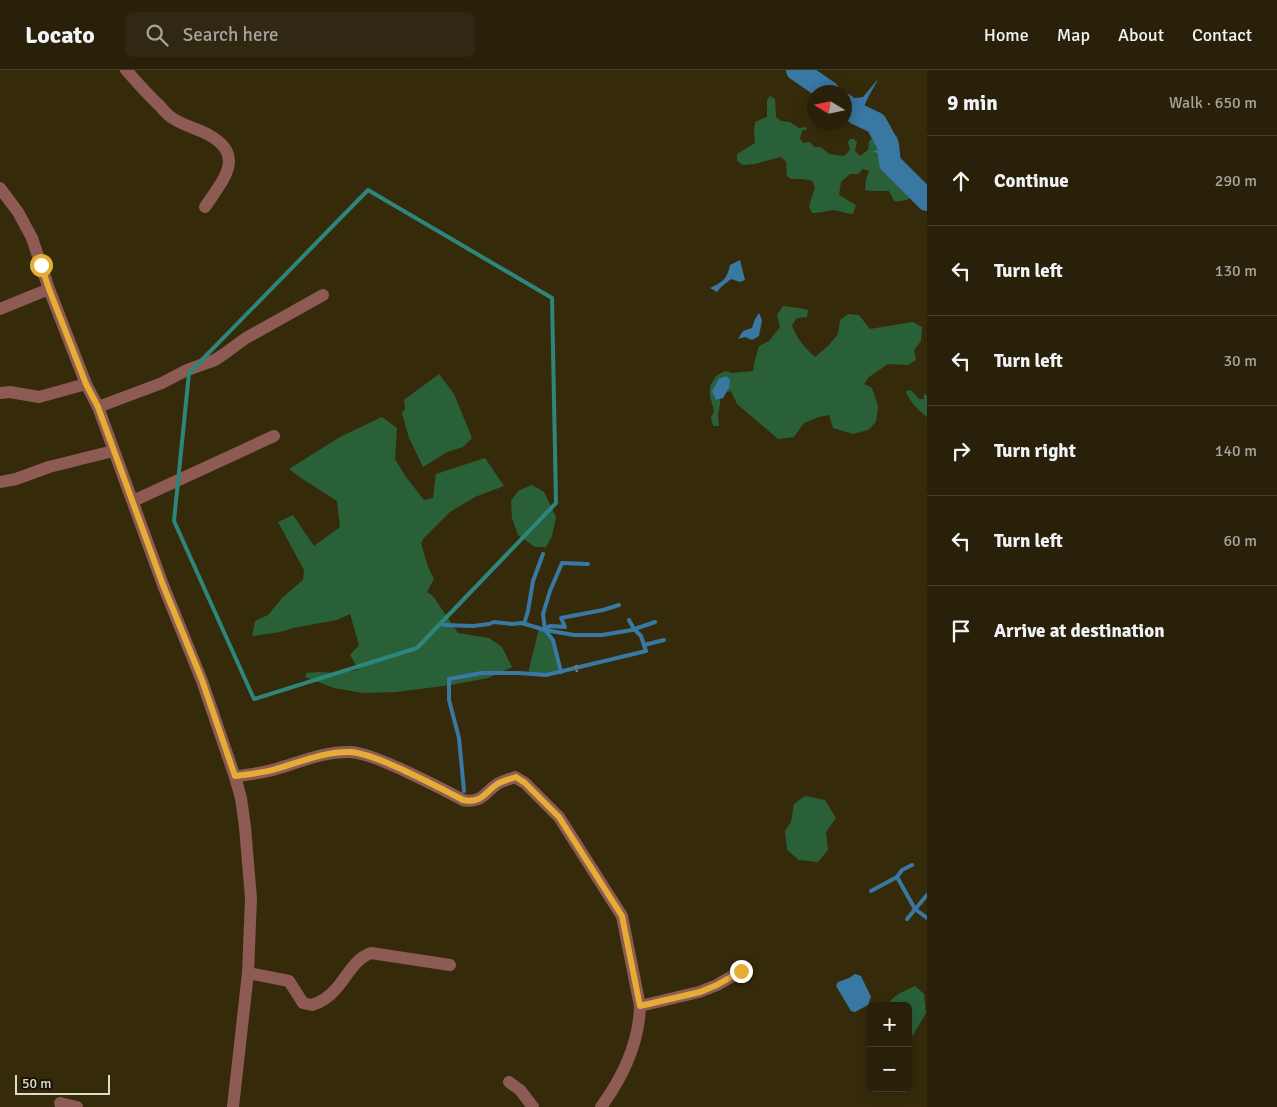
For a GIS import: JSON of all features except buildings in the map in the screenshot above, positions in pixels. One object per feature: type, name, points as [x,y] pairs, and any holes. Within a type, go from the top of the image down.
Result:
[{"type":"street","points":[[126,70],[174,119],[208,135],[225,148],[229,156],[228,168],[205,207]]},
{"type":"street","points":[[0,188],[18,212],[32,238],[49,289],[86,384],[98,407],[163,585],[202,680],[241,798],[250,898],[248,973],[233,1107]]},
{"type":"street","points":[[0,309],[49,289]]},
{"type":"street","points":[[98,407],[162,383],[187,370],[214,360],[246,338],[276,323],[323,295]]},
{"type":"street","points":[[0,393],[10,392],[39,397],[86,384]]},
{"type":"street","points":[[133,501],[274,436]]},
{"type":"street","points":[[0,482],[113,451]]},
{"type":"street","points":[[235,776],[274,770],[318,756],[351,752],[386,763],[463,800],[476,800],[507,779],[516,777],[525,783],[559,817],[622,916],[640,1006],[640,1017],[638,1033],[630,1058],[601,1107]]},
{"type":"street","points":[[248,973],[289,981],[303,1002],[312,1005],[328,997],[360,958],[371,953],[450,965]]},
{"type":"street","points":[[640,1006],[700,992],[717,985],[741,971]]},
{"type":"street","points":[[509,1082],[520,1090],[532,1107]]},
{"type":"street","points":[[60,1103],[77,1107]]},
{"type":"path","points":[[576,665],[577,672]]},
{"type":"highlighted area","points":[[368,190],[552,298],[556,503],[417,648],[254,699],[174,521],[189,373]]},
{"type":"green space","points":[[770,96],[775,99],[776,117],[781,121],[790,122],[799,128],[806,127],[807,129],[802,131],[800,139],[803,143],[810,142],[814,147],[821,147],[829,154],[844,156],[850,150],[848,142],[850,139],[854,139],[857,142],[855,151],[860,156],[868,150],[869,141],[876,135],[882,150],[880,154],[884,159],[890,155],[890,164],[919,192],[907,200],[894,201],[889,191],[865,190],[869,171],[863,169],[858,174],[850,174],[841,182],[839,195],[856,205],[853,214],[833,210],[812,213],[809,206],[815,187],[812,181],[791,179],[787,176],[786,162],[781,157],[755,164],[743,165],[737,161],[737,154],[755,143],[755,122],[767,117],[767,100]]},
{"type":"green space","points":[[783,306],[808,310],[807,317],[797,318],[792,325],[801,342],[815,357],[838,334],[840,320],[848,314],[859,315],[870,329],[913,322],[922,327],[921,341],[914,350],[916,360],[908,365],[888,364],[869,377],[864,384],[872,388],[878,406],[876,422],[868,430],[853,434],[833,428],[829,415],[804,423],[794,437],[778,439],[737,404],[731,391],[727,392],[729,388],[716,400],[720,399],[719,426],[713,426],[711,418],[714,411],[710,396],[710,386],[716,376],[725,371],[732,373],[753,371],[759,346],[769,341],[780,327],[777,315]]},
{"type":"green space","points":[[439,374],[454,394],[472,438],[463,447],[447,452],[423,467],[409,438],[402,413],[405,409],[404,400]]},
{"type":"green space","points":[[908,390],[912,391],[919,399],[924,399],[924,393],[927,396],[927,417],[910,399],[906,392]]},
{"type":"green space","points":[[382,417],[397,428],[395,459],[424,500],[433,498],[436,474],[485,458],[504,486],[475,497],[450,512],[421,543],[428,567],[434,579],[427,592],[433,596],[458,633],[489,638],[502,647],[512,667],[488,678],[451,685],[396,692],[363,693],[334,688],[305,677],[306,673],[339,673],[359,670],[350,655],[359,645],[350,614],[337,620],[252,636],[255,621],[268,615],[283,597],[303,580],[304,570],[278,522],[293,515],[314,546],[340,527],[337,501],[289,469],[340,437]]},
{"type":"green space","points":[[532,485],[544,492],[556,517],[552,536],[546,547],[535,547],[518,535],[512,518],[511,501],[518,491]]},
{"type":"green space","points":[[539,628],[545,631],[552,640],[561,672],[546,675],[528,674]]},
{"type":"green space","points":[[805,796],[825,800],[836,818],[826,832],[828,850],[818,862],[799,860],[787,850],[785,831],[791,822],[794,804]]},
{"type":"green space","points":[[915,986],[924,994],[926,1013],[912,1035],[912,1002],[889,1002]]},
{"type":"water","points":[[878,79],[864,108],[898,138],[893,141],[890,155],[884,159],[880,154],[872,151],[882,150],[872,127],[864,122],[852,120],[852,98],[863,97]]},
{"type":"water","points":[[740,260],[745,280],[740,282],[731,279],[717,292],[710,288],[724,280],[730,265]]},
{"type":"water","points":[[759,313],[762,320],[759,336],[752,340],[745,337],[738,339],[743,331],[752,328]]},
{"type":"water","points":[[726,376],[730,380],[729,388],[723,398],[716,400],[712,391],[719,379]]},
{"type":"water","points":[[855,974],[861,976],[871,997],[869,1002],[867,1002],[867,1006],[855,1012],[851,1011],[836,986],[838,982]]},
{"type":"waterway","points":[[797,70],[819,85]]},
{"type":"waterway","points":[[852,110],[876,123],[888,145],[890,163],[927,200]]},
{"type":"waterway","points":[[524,624],[533,581],[543,554]]},
{"type":"waterway","points":[[561,672],[553,640],[545,630],[543,614],[562,563],[588,564]]},
{"type":"waterway","points":[[545,628],[551,626],[565,627],[561,618],[619,605]]},
{"type":"waterway","points":[[464,791],[459,738],[449,700],[449,679],[482,673],[546,675],[646,651],[641,636],[629,620]]},
{"type":"waterway","points":[[444,625],[473,626],[494,622],[522,623],[545,630],[574,635],[602,635],[632,630],[655,622]]},
{"type":"waterway","points":[[644,645],[664,640]]},
{"type":"waterway","points":[[912,865],[902,870],[897,877],[915,909],[927,918]]},
{"type":"waterway","points":[[871,891],[897,877]]},
{"type":"waterway","points":[[907,919],[927,895]]},
{"type":"route","points":[[41,265],[86,384],[98,407],[163,585],[202,680],[235,776],[274,770],[318,756],[351,752],[386,763],[463,800],[476,800],[498,784],[516,777],[525,783],[559,817],[622,916],[640,1006],[700,992],[717,985],[741,971]]}]
